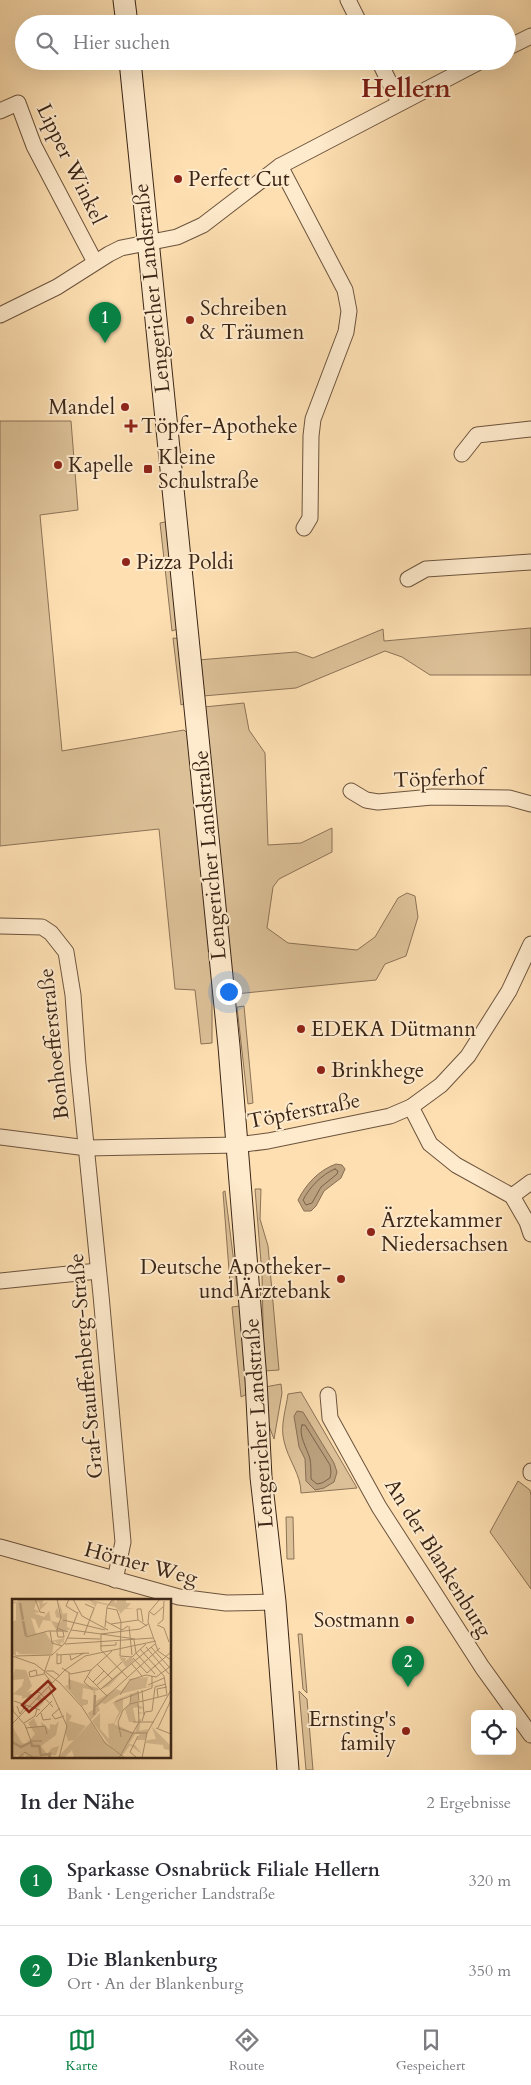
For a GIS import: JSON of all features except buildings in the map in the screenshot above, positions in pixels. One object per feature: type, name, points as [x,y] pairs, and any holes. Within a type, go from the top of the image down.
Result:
[{"type":"main road","points":[[124,0],[126,15]]},
{"type":"main road","name":"Lengericher Landstraße","points":[[131,70],[175,515],[196,702],[237,1145],[256,1380],[261,1477],[275,1602],[288,1770]]},
{"type":"street","points":[[348,0],[356,15]]},
{"type":"street","points":[[516,44],[531,36]]},
{"type":"street","points":[[384,70],[400,102]]},
{"type":"street","points":[[0,315],[57,287],[95,262],[121,248],[177,237],[203,225],[280,166],[464,70]]},
{"type":"street","name":"Lipper Winkel","points":[[0,111],[18,103],[34,146],[95,262]]},
{"type":"street","points":[[280,166],[345,290],[349,312],[346,332],[313,419],[310,518],[304,528]]},
{"type":"street","points":[[462,454],[477,435],[531,429]]},
{"type":"street","points":[[408,579],[426,569],[531,562]]},
{"type":"street","name":"Töpferhof","points":[[351,791],[366,800],[378,802],[432,797],[509,798],[531,804]]},
{"type":"street","name":"Bonhoefferstraße","points":[[0,926],[42,928],[51,932],[66,952],[73,995],[87,1148]]},
{"type":"street","name":"Töpferstraße","points":[[0,1137],[87,1148],[237,1145],[268,1141],[390,1116],[412,1107],[441,1085],[468,1056],[509,991],[531,944]]},
{"type":"street","points":[[412,1107],[430,1144],[456,1165],[512,1196],[527,1222],[531,1234]]},
{"type":"street","name":"Graf-Stauffenberg-Straße","points":[[87,1148],[123,1542],[115,1580]]},
{"type":"street","points":[[512,1196],[531,1182]]},
{"type":"street","points":[[0,1281],[98,1271]]},
{"type":"street","name":"An der Blankenburg","points":[[328,1395],[330,1418],[379,1507],[482,1667],[531,1735]]},
{"type":"street","name":"Hörner Weg","points":[[0,1547],[115,1580],[199,1601],[226,1603],[275,1602]]},
{"type":"shaded area","points":[[0,421],[71,421],[78,510],[40,515],[62,751],[184,730],[191,737],[212,956],[212,1043],[201,1044],[195,990],[175,989],[159,829],[0,846]]},
{"type":"shaded area","points":[[165,522],[169,525],[180,628],[172,631],[160,523]]},
{"type":"shaded area","points":[[531,628],[531,675],[430,675],[402,657],[385,651],[296,688],[203,696],[198,660],[296,652],[313,658],[383,629],[384,641]]},
{"type":"shaded area","points":[[173,638],[182,639],[186,703],[181,705]]},
{"type":"shaded area","points":[[244,703],[249,730],[265,753],[268,845],[301,843],[332,828],[332,852],[279,879],[273,887],[267,928],[288,943],[357,950],[375,937],[398,898],[407,893],[415,896],[418,917],[406,956],[385,964],[376,980],[235,994],[221,898],[204,707]]},
{"type":"shaded area","points":[[244,1006],[253,1103],[248,1104],[237,1007]]},
{"type":"shaded area","points":[[255,1189],[261,1189],[260,1219],[268,1246],[279,1370],[264,1371],[262,1274]]},
{"type":"shaded area","points":[[225,1191],[238,1295],[231,1296],[223,1192]]},
{"type":"shaded area","points":[[240,1306],[247,1394],[241,1397],[232,1307]]},
{"type":"shaded area","points":[[281,1384],[282,1393],[274,1439],[267,1421],[265,1387]]},
{"type":"shaded area","points":[[301,1392],[357,1488],[301,1493],[299,1480],[286,1448],[283,1429],[288,1394]]},
{"type":"shaded area","points":[[518,1481],[530,1490],[531,1496],[531,1589],[490,1532]]},
{"type":"shaded area","points":[[286,1517],[293,1517],[294,1559],[287,1559]]},
{"type":"shaded area","points":[[298,1634],[302,1634],[307,1693],[303,1689]]},
{"type":"shaded area","points":[[299,1691],[307,1699],[313,1770],[306,1770]]},
{"type":"water","points":[[336,1164],[342,1165],[345,1169],[341,1178],[324,1191],[311,1211],[304,1211],[298,1200],[305,1188],[319,1174]]},
{"type":"water","points":[[297,1411],[303,1412],[334,1463],[337,1472],[334,1482],[324,1488],[315,1490],[306,1481],[305,1459],[299,1447],[294,1416]]},
{"type":"place","name":"Perfect Cut","points":[[178,179]]},
{"type":"place","name":"Schreiben & Träumen","points":[[190,320]]},
{"type":"place","name":"Sparkasse Osnabrück Filiale Hellern","points":[[105,343]]},
{"type":"place","name":"Mandel","points":[[125,407]]},
{"type":"place","name":"Töpfer-Apotheke","points":[[131,426]]},
{"type":"place","name":"Kapelle","points":[[58,465]]},
{"type":"place","name":"Kleine Schulstraße","points":[[148,469]]},
{"type":"place","name":"Pizza Poldi","points":[[126,562]]},
{"type":"place","name":"EDEKA Dütmann","points":[[301,1029]]},
{"type":"place","name":"Brinkhege","points":[[321,1070]]},
{"type":"place","name":"Ärztekammer Niedersachsen","points":[[371,1232]]},
{"type":"place","name":"Deutsche Apotheker- und Ärztebank","points":[[341,1279]]},
{"type":"place","name":"Sostmann","points":[[410,1620]]},
{"type":"place","name":"Die Blankenburg","points":[[408,1687]]},
{"type":"place","name":"Ernsting's family","points":[[406,1731]]},
{"type":"district","name":"Hellern","points":[[406,88]]}]
